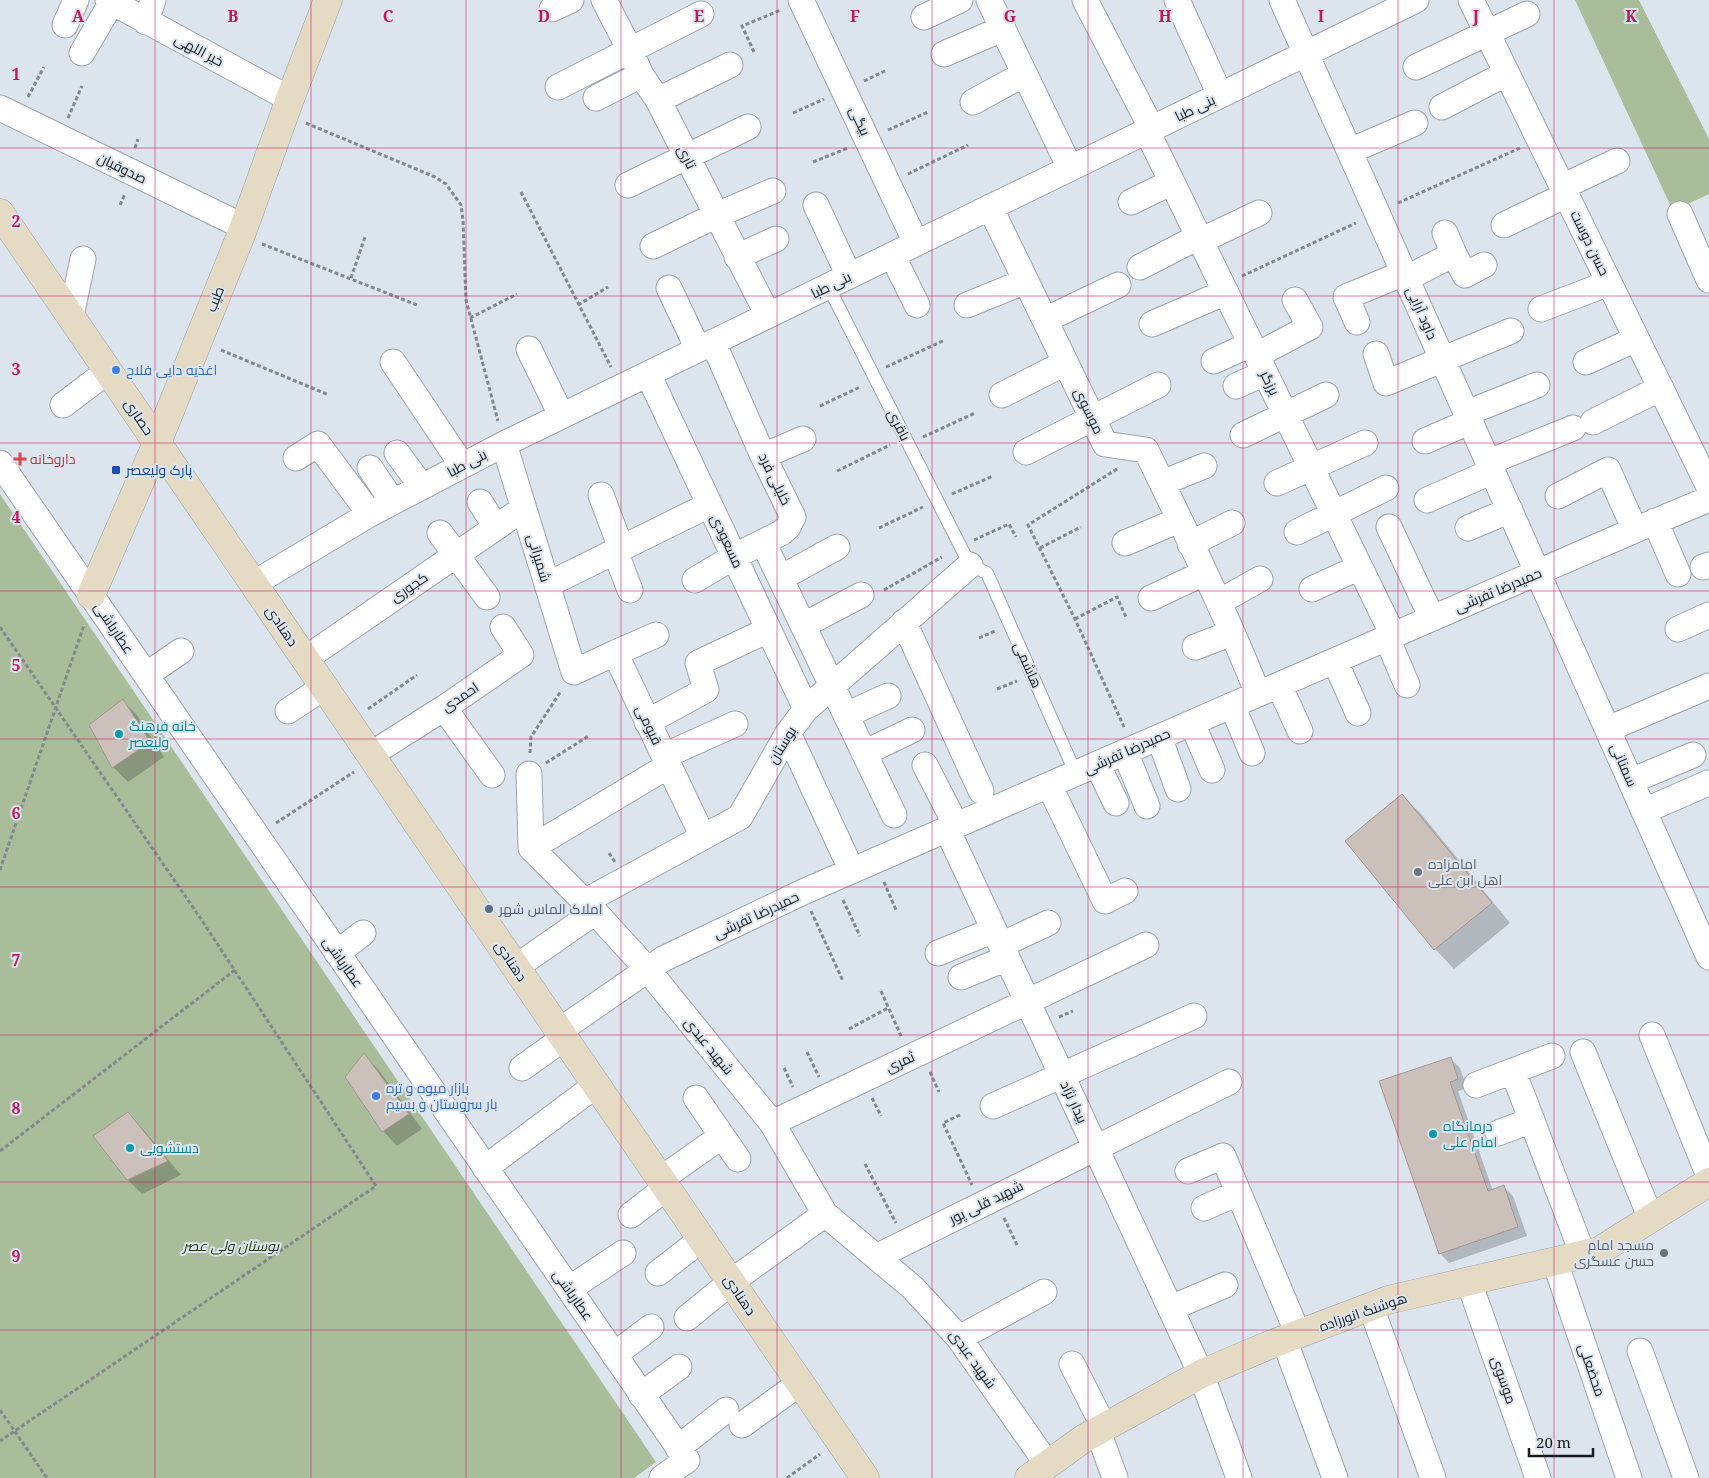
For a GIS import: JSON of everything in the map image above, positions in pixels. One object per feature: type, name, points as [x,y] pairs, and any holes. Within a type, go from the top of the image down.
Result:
[{"type":"main road","name":"طیب","points":[[92,597],[157,443],[242,231],[328,0]]},
{"type":"main road","name":"حصاری","points":[[0,213],[157,443]]},
{"type":"main road","name":"دهنادی","points":[[157,443],[865,1478]]},
{"type":"main road","name":"هوشنگ انورزاده","points":[[1039,1471],[1083,1439],[1201,1374],[1388,1300],[1599,1251],[1709,1182]]},
{"type":"street","points":[[65,25],[76,0]]},
{"type":"street","name":"تاری","points":[[604,0],[641,75],[658,100],[688,157],[768,315]]},
{"type":"street","name":"بیگی","points":[[803,0],[916,243]]},
{"type":"street","points":[[924,17],[960,0]]},
{"type":"street","points":[[988,0],[1070,168]]},
{"type":"street","name":"برزگر","points":[[1085,0],[1149,130],[1199,239],[1360,568],[1390,636],[1407,685]]},
{"type":"street","points":[[1177,0],[1220,95]]},
{"type":"street","name":"داود آرایی","points":[[1282,0],[1539,573]]},
{"type":"street","name":"بنی طبا","points":[[253,584],[370,514],[462,465],[1416,0]]},
{"type":"street","name":"حسن دوست","points":[[1471,0],[1709,487]]},
{"type":"street","points":[[82,53],[110,1]]},
{"type":"street","name":"خیر اللهی","points":[[110,1],[150,11],[287,106]]},
{"type":"street","points":[[558,87],[701,14]]},
{"type":"street","points":[[1416,67],[1527,14]]},
{"type":"street","points":[[944,54],[1002,29]]},
{"type":"street","points":[[658,100],[730,65]]},
{"type":"street","points":[[1442,107],[1506,73]]},
{"type":"street","points":[[973,102],[1024,74]]},
{"type":"street","points":[[596,98],[641,75]]},
{"type":"street","name":"صدوقیان","points":[[9,112],[242,231]]},
{"type":"street","points":[[1350,151],[1415,123]]},
{"type":"street","points":[[628,185],[748,127]]},
{"type":"street","points":[[1504,225],[1617,162]]},
{"type":"street","points":[[1131,202],[1172,182]]},
{"type":"street","points":[[653,246],[717,215],[773,191]]},
{"type":"street","points":[[816,205],[839,281]]},
{"type":"street","name":"موسوی","points":[[990,207],[1105,444],[1146,450]]},
{"type":"street","points":[[1140,267],[1260,213]]},
{"type":"street","points":[[1680,214],[1709,280]]},
{"type":"street","points":[[737,257],[776,239]]},
{"type":"street","points":[[1356,322],[1346,297],[1406,275],[1453,241],[1465,275],[1484,265]]},
{"type":"street","points":[[892,255],[917,305]]},
{"type":"street","points":[[71,316],[83,259]]},
{"type":"street","points":[[967,305],[1026,281]]},
{"type":"street","points":[[1541,309],[1609,283]]},
{"type":"street","points":[[1045,320],[1118,285]]},
{"type":"street","name":"خلیلی فرد","points":[[669,288],[706,345],[793,517],[788,527],[781,533],[763,542]]},
{"type":"street","points":[[1152,324],[1224,289]]},
{"type":"street","points":[[1236,386],[1258,358],[1310,327],[1295,300]]},
{"type":"street","points":[[1376,354],[1386,383],[1511,331]]},
{"type":"street","points":[[1586,362],[1636,338]]},
{"type":"street","points":[[529,349],[562,415]]},
{"type":"street","points":[[1214,361],[1258,358]]},
{"type":"street","points":[[393,362],[462,465]]},
{"type":"street","points":[[1002,395],[1065,363]]},
{"type":"street","points":[[63,405],[108,372]]},
{"type":"street","name":"مسعودی","points":[[648,374],[806,709]]},
{"type":"street","points":[[1425,441],[1469,417],[1537,385]]},
{"type":"street","points":[[1026,452],[1158,386]]},
{"type":"street","points":[[1427,500],[1491,466],[1661,388]]},
{"type":"street","points":[[1243,435],[1326,395]]},
{"type":"street","points":[[763,456],[803,439]]},
{"type":"street","points":[[1276,483],[1365,443]]},
{"type":"street","points":[[296,458],[318,444],[370,514]]},
{"type":"street","name":"شمیرانی","points":[[504,444],[574,672]]},
{"type":"street","points":[[1146,450],[1232,633],[1268,689],[1300,731]]},
{"type":"street","points":[[398,453],[422,487]]},
{"type":"street","name":"عطارباشی","points":[[0,463],[682,1454]]},
{"type":"street","points":[[1162,483],[1204,466]]},
{"type":"street","points":[[370,468],[393,502]]},
{"type":"street","points":[[1558,496],[1608,470],[1678,574]]},
{"type":"street","points":[[1297,532],[1386,488]]},
{"type":"street","points":[[601,495],[630,590]]},
{"type":"street","name":"حمیدرضا تفرشی","points":[[522,1068],[647,969],[663,959],[803,892],[1539,573],[1645,525],[1709,499]]},
{"type":"street","name":"کجوری","points":[[304,659],[413,571],[456,555],[505,521],[480,502]]},
{"type":"street","points":[[547,585],[710,505]]},
{"type":"street","points":[[1468,528],[1510,510]]},
{"type":"street","points":[[1125,544],[1179,520]]},
{"type":"street","points":[[1190,544],[1232,523]]},
{"type":"street","points":[[1389,527],[1432,618]]},
{"type":"street","points":[[440,533],[487,597]]},
{"type":"street","points":[[695,580],[734,556],[763,542],[894,815]]},
{"type":"street","points":[[781,578],[837,547]]},
{"type":"street","name":"بوستان","points":[[516,967],[589,907],[703,837],[740,817],[788,733],[806,709],[904,622],[965,556]]},
{"type":"street","points":[[1312,589],[1360,568]]},
{"type":"street","points":[[1151,598],[1204,573]]},
{"type":"street","name":"سمنانی","points":[[1539,573],[1644,811],[1703,928],[1709,957]]},
{"type":"street","points":[[1219,602],[1260,579]]},
{"type":"street","points":[[804,625],[872,592]]},
{"type":"street","points":[[1678,630],[1709,615]]},
{"type":"street","points":[[904,622],[981,791]]},
{"type":"street","name":"احمدی","points":[[372,757],[522,654],[503,627]]},
{"type":"street","points":[[647,722],[706,690],[698,663],[768,630]]},
{"type":"street","points":[[1194,647],[1232,633]]},
{"type":"street","points":[[574,672],[656,635]]},
{"type":"street","points":[[146,675],[181,651]]},
{"type":"street","name":"قیومی","points":[[615,653],[703,837]]},
{"type":"street","points":[[1335,660],[1358,713]]},
{"type":"street","points":[[1608,729],[1709,686]]},
{"type":"street","points":[[288,711],[324,687]]},
{"type":"street","points":[[846,715],[888,696]]},
{"type":"street","points":[[1232,705],[1252,753]]},
{"type":"street","points":[[444,708],[492,775]]},
{"type":"street","points":[[1192,722],[1212,770]]},
{"type":"street","points":[[531,848],[666,761],[735,724]]},
{"type":"street","points":[[864,753],[912,730]]},
{"type":"street","points":[[788,733],[842,875]]},
{"type":"street","points":[[1159,737],[1178,789]]},
{"type":"street","points":[[1129,750],[1147,806]]},
{"type":"street","points":[[1631,781],[1694,755]]},
{"type":"street","name":"بیدار نژاد","points":[[925,765],[1001,944],[1201,1374],[1239,1478]]},
{"type":"street","points":[[1087,769],[1116,803]]},
{"type":"street","points":[[529,774],[531,848],[647,969]]},
{"type":"street","points":[[1644,811],[1708,783]]},
{"type":"street","points":[[1049,785],[1104,901],[1125,891]]},
{"type":"street","points":[[938,953],[1001,944],[1048,923]]},
{"type":"street","points":[[337,953],[363,933]]},
{"type":"street","points":[[962,977],[1001,944]]},
{"type":"street","name":"ثمری","points":[[772,1124],[1146,945]]},
{"type":"street","name":"شهید عبدی","points":[[647,969],[772,1124],[825,1214],[913,1288],[959,1338],[1039,1471]]},
{"type":"street","points":[[993,1106],[1194,1016]]},
{"type":"street","points":[[1652,1034],[1709,1176]]},
{"type":"street","points":[[1583,1052],[1651,1219]]},
{"type":"street","points":[[1476,1085],[1552,1056]]},
{"type":"street","points":[[1513,1071],[1583,1255]]},
{"type":"street","name":"شهید قلی پور","points":[[881,1261],[905,1242],[1228,1082]]},
{"type":"street","points":[[485,1168],[596,1085]]},
{"type":"street","points":[[696,1098],[738,1159]]},
{"type":"street","points":[[1498,1133],[1532,1120]]},
{"type":"street","points":[[631,1215],[664,1184],[722,1136]]},
{"type":"street","points":[[1188,1171],[1223,1156],[1291,1337],[1335,1478]]},
{"type":"street","points":[[1204,1208],[1238,1193]]},
{"type":"street","points":[[687,1318],[731,1282],[825,1214]]},
{"type":"street","points":[[658,1272],[702,1239]]},
{"type":"street","points":[[569,1289],[622,1253]]},
{"type":"street","name":"محضعلی","points":[[1555,1262],[1629,1478]]},
{"type":"street","name":"موسوی","points":[[1469,1282],[1538,1478]]},
{"type":"street","points":[[1171,1308],[1225,1285]]},
{"type":"street","points":[[959,1338],[1044,1292]]},
{"type":"street","points":[[1371,1307],[1433,1478]]},
{"type":"street","points":[[614,1355],[651,1327]]},
{"type":"street","points":[[1640,1350],[1686,1478]]},
{"type":"street","points":[[1072,1364],[1101,1429],[1115,1478]]},
{"type":"street","points":[[641,1395],[679,1367]]},
{"type":"street","points":[[662,1478],[682,1454],[734,1418],[800,1383]]},
{"type":"lane","name":"باقری","points":[[839,281],[874,376],[965,556]]},
{"type":"lane","name":"هاشمی","points":[[965,556],[987,573],[1087,769]]},
{"type":"path","points":[[754,52],[742,26],[803,0]]},
{"type":"path","points":[[9,112],[44,66]]},
{"type":"path","points":[[60,137],[82,86]]},
{"type":"path","points":[[793,113],[845,90]]},
{"type":"path","points":[[287,106],[435,177],[446,184],[461,205],[465,293],[504,444]]},
{"type":"path","points":[[813,162],[928,112]]},
{"type":"path","points":[[1224,289],[1378,213],[1539,139]]},
{"type":"path","points":[[888,184],[968,145]]},
{"type":"path","points":[[521,192],[621,386]]},
{"type":"path","points":[[242,231],[418,305]]},
{"type":"path","points":[[351,278],[365,237]]},
{"type":"path","points":[[578,305],[608,287]]},
{"type":"path","points":[[470,318],[517,294]]},
{"type":"path","points":[[820,406],[945,340]]},
{"type":"path","points":[[198,341],[329,395]]},
{"type":"path","points":[[837,471],[974,412]]},
{"type":"path","points":[[1129,750],[1075,619],[1028,525],[1146,450]]},
{"type":"path","points":[[879,528],[993,476]]},
{"type":"path","points":[[872,592],[965,556],[1009,524],[1016,537]]},
{"type":"path","points":[[1040,548],[1081,527]]},
{"type":"path","points":[[0,870],[92,597]]},
{"type":"path","points":[[1075,619],[1117,597],[1126,617]]},
{"type":"path","points":[[0,628],[234,970],[376,1186],[0,1441]]},
{"type":"path","points":[[529,774],[531,737],[574,672]]},
{"type":"path","points":[[348,723],[416,675]]},
{"type":"path","points":[[529,774],[590,735]]},
{"type":"path","points":[[256,835],[372,757]]},
{"type":"path","points":[[875,861],[896,910]]},
{"type":"path","points":[[842,875],[860,936]]},
{"type":"path","points":[[803,892],[843,981]]},
{"type":"path","points":[[0,1152],[234,970]]},
{"type":"path","points":[[881,991],[910,1058]]},
{"type":"path","points":[[849,1030],[888,1008]]},
{"type":"path","points":[[960,1115],[943,1123],[988,1201],[1018,1247]]},
{"type":"path","points":[[865,1164],[905,1242]]},
{"type":"path","points":[[0,1410],[47,1478]]},
{"type":"path","points":[[787,1478],[839,1440]]},
{"type":"green space","points":[[1575,0],[1639,0],[1709,139],[1709,194],[1673,211]]},
{"type":"green space","name":"بوستان ولی عصر","points":[[0,494],[656,1462],[634,1478],[0,1478]]},
{"type":"building","name":"خانه فرهنگ ولیعصر","points":[[123,699],[150,742],[112,768],[89,725]]},
{"type":"building","name":"امامزاده اهل ابن علی","points":[[1402,794],[1492,903],[1434,950],[1345,841]]},
{"type":"building","name":"بازار میوه و تره بار سروستان و بسیم","points":[[364,1053],[409,1114],[382,1132],[345,1077]]},
{"type":"building","name":"درمانگاه امام علی","points":[[1451,1057],[1458,1079],[1450,1082],[1488,1191],[1504,1185],[1518,1227],[1439,1254],[1379,1081]]},
{"type":"building","name":"دستشویی","points":[[128,1112],[168,1161],[127,1180],[93,1136]]},
{"type":"place","name":"اغذیه دایی فلاح","points":[[116,370]]},
{"type":"place","name":"داروخانه","points":[[20,459]]},
{"type":"place","name":"پارک ولیعصر","points":[[116,470]]},
{"type":"place","name":"خانه فرهنگ ولیعصر","points":[[119,734]]},
{"type":"place","name":"امامزاده اهل ابن علی","points":[[1418,872]]},
{"type":"place","name":"املاک الماس شهر","points":[[489,909]]},
{"type":"place","name":"بازار میوه و تره بار سروستان و بسیم","points":[[376,1096]]},
{"type":"place","name":"درمانگاه امام علی","points":[[1433,1134]]},
{"type":"place","name":"دستشویی","points":[[130,1148]]},
{"type":"place","name":"مسجد امام حسن عسگری","points":[[1664,1253]]}]
